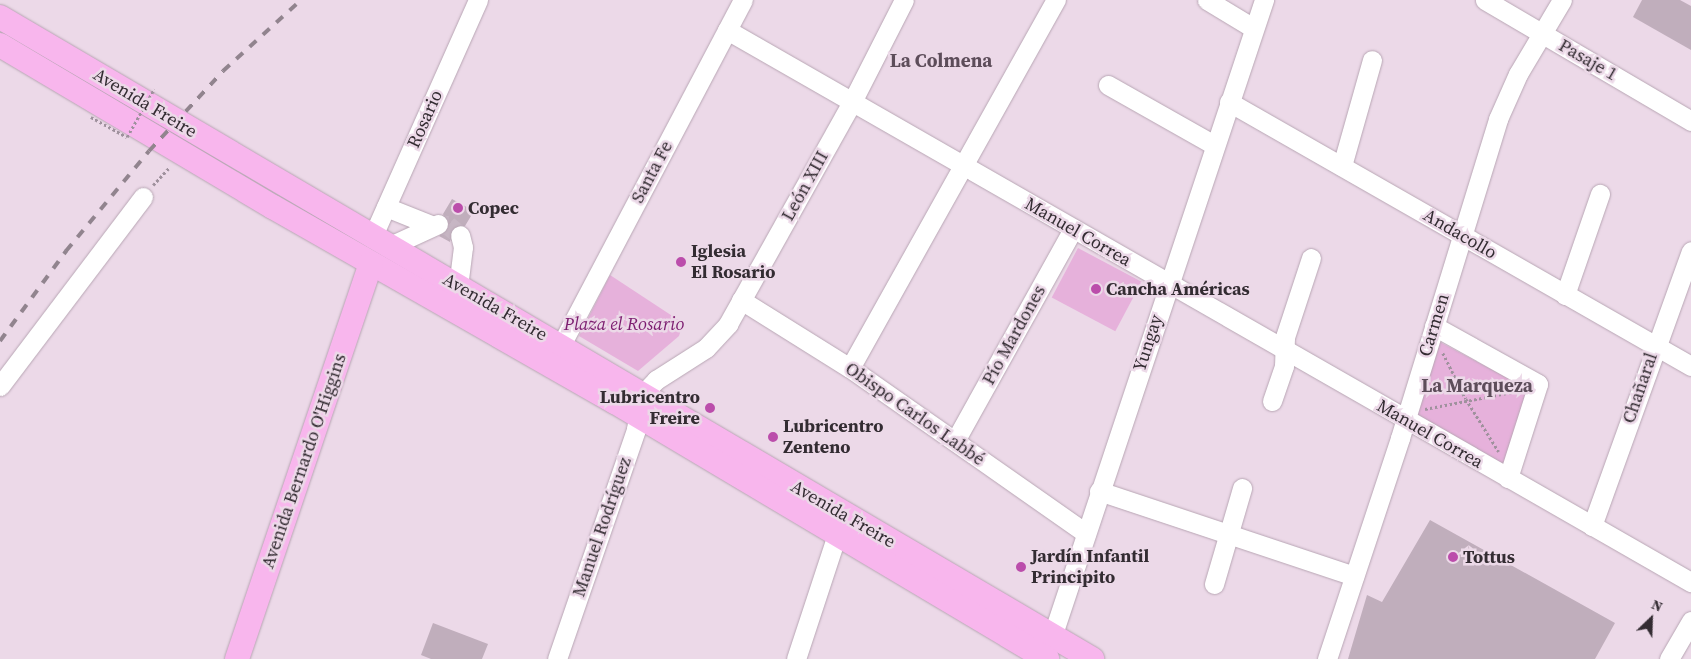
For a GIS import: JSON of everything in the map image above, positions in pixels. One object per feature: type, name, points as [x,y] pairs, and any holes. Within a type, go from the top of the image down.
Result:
[{"type":"main road","name":"Avenida Freire","points":[[0,17],[389,247],[561,345],[641,406],[837,534],[1047,659]]},
{"type":"main road","name":"Avenida Freire","points":[[0,45],[371,264],[524,350],[641,406],[1051,634],[1092,659]]},
{"type":"main road","points":[[371,264],[388,258],[389,247]]},
{"type":"main road","name":"Avenida Bernardo O'Higgins","points":[[237,659],[371,264]]},
{"type":"main road","points":[[524,350],[561,345]]},
{"type":"street","name":"Rosario","points":[[389,247],[386,207],[478,0]]},
{"type":"street","name":"Santa Fe","points":[[561,345],[743,0]]},
{"type":"street","name":"León XIII","points":[[641,406],[656,380],[714,342],[741,300],[852,102],[904,0]]},
{"type":"street","points":[[850,368],[1056,0]]},
{"type":"street","points":[[1207,0],[1253,28]]},
{"type":"street","name":"Yungay","points":[[1047,659],[1051,634],[1253,28],[1264,0]]},
{"type":"street","name":"Pasaje 1","points":[[1485,0],[1691,121]]},
{"type":"street","name":"Carmen","points":[[1327,659],[1354,576],[1412,415],[1434,326],[1508,94],[1562,0]]},
{"type":"street","name":"Manuel Correa","points":[[727,30],[1286,351],[1412,415],[1508,478],[1691,582]]},
{"type":"street","points":[[1342,166],[1372,60]]},
{"type":"street","points":[[1108,85],[1214,145]]},
{"type":"street","name":"Andacollo","points":[[1229,102],[1691,366]]},
{"type":"street","points":[[1565,295],[1600,194]]},
{"type":"street","points":[[0,386],[143,197]]},
{"type":"street","points":[[386,207],[434,224],[389,247]]},
{"type":"street","name":"Pío Mardones","points":[[955,441],[1073,229]]},
{"type":"street","points":[[458,287],[463,247],[460,235]]},
{"type":"street","name":"Chañaral","points":[[1592,526],[1655,346],[1691,251]]},
{"type":"street","points":[[1272,401],[1286,351],[1285,337],[1311,258]]},
{"type":"street","name":"Obispo Carlos Labbé","points":[[741,300],[850,368],[1086,533]]},
{"type":"street","points":[[1434,326],[1538,384],[1508,478]]},
{"type":"street","name":"Manuel Rodríguez","points":[[557,659],[641,406]]},
{"type":"street","points":[[1214,584],[1242,488]]},
{"type":"street","points":[[1099,491],[1229,532],[1354,576]]},
{"type":"street","points":[[796,659],[837,534]]},
{"type":"street","points":[[1669,659],[1691,621]]},
{"type":"path","points":[[91,117],[127,137],[154,89]]},
{"type":"path","points":[[143,197],[183,154]]},
{"type":"path","points":[[1440,347],[1449,352]]},
{"type":"path","points":[[1437,356],[1440,347]]},
{"type":"path","points":[[1440,347],[1466,399],[1503,459],[1494,454]]},
{"type":"path","points":[[1412,415],[1466,399],[1527,390],[1518,386]]},
{"type":"path","points":[[1412,415],[1422,402]]},
{"type":"path","points":[[1412,415],[1428,416]]},
{"type":"green space","name":"Cancha Américas","points":[[1078,248],[1142,282],[1115,331],[1052,297]]},
{"type":"green space","name":"Plaza el Rosario","points":[[610,275],[683,323],[679,336],[638,371],[579,336]]},
{"type":"green space","points":[[1438,341],[1530,390],[1505,466],[1414,415]]},
{"type":"building","points":[[1642,0],[1680,0],[1691,6],[1691,50],[1633,17]]},
{"type":"building","points":[[452,199],[474,211],[465,226],[452,227],[450,242],[439,236],[449,226],[443,214]]},
{"type":"building","name":"Tottus","points":[[1430,520],[1615,623],[1595,659],[1348,659],[1367,595],[1382,602]]},
{"type":"building","points":[[433,623],[488,644],[482,659],[431,659],[421,655]]},
{"type":"tunnel","points":[[438,224],[448,225],[460,235]]},
{"type":"railway","points":[[0,341],[66,251],[149,151],[223,71],[301,0]]},
{"type":"place","name":"Copec","points":[[458,208]]},
{"type":"place","name":"Iglesia El Rosario","points":[[681,262]]},
{"type":"place","name":"Cancha Américas","points":[[1096,289]]},
{"type":"place","name":"Lubricentro Freire","points":[[710,408]]},
{"type":"place","name":"Lubricentro Zenteno","points":[[773,437]]},
{"type":"place","name":"Tottus","points":[[1453,557]]},
{"type":"place","name":"Jardín Infantil Principito","points":[[1021,567]]},
{"type":"district","name":"La Colmena","points":[[941,61]]},
{"type":"district","name":"La Marqueza","points":[[1477,386]]}]
